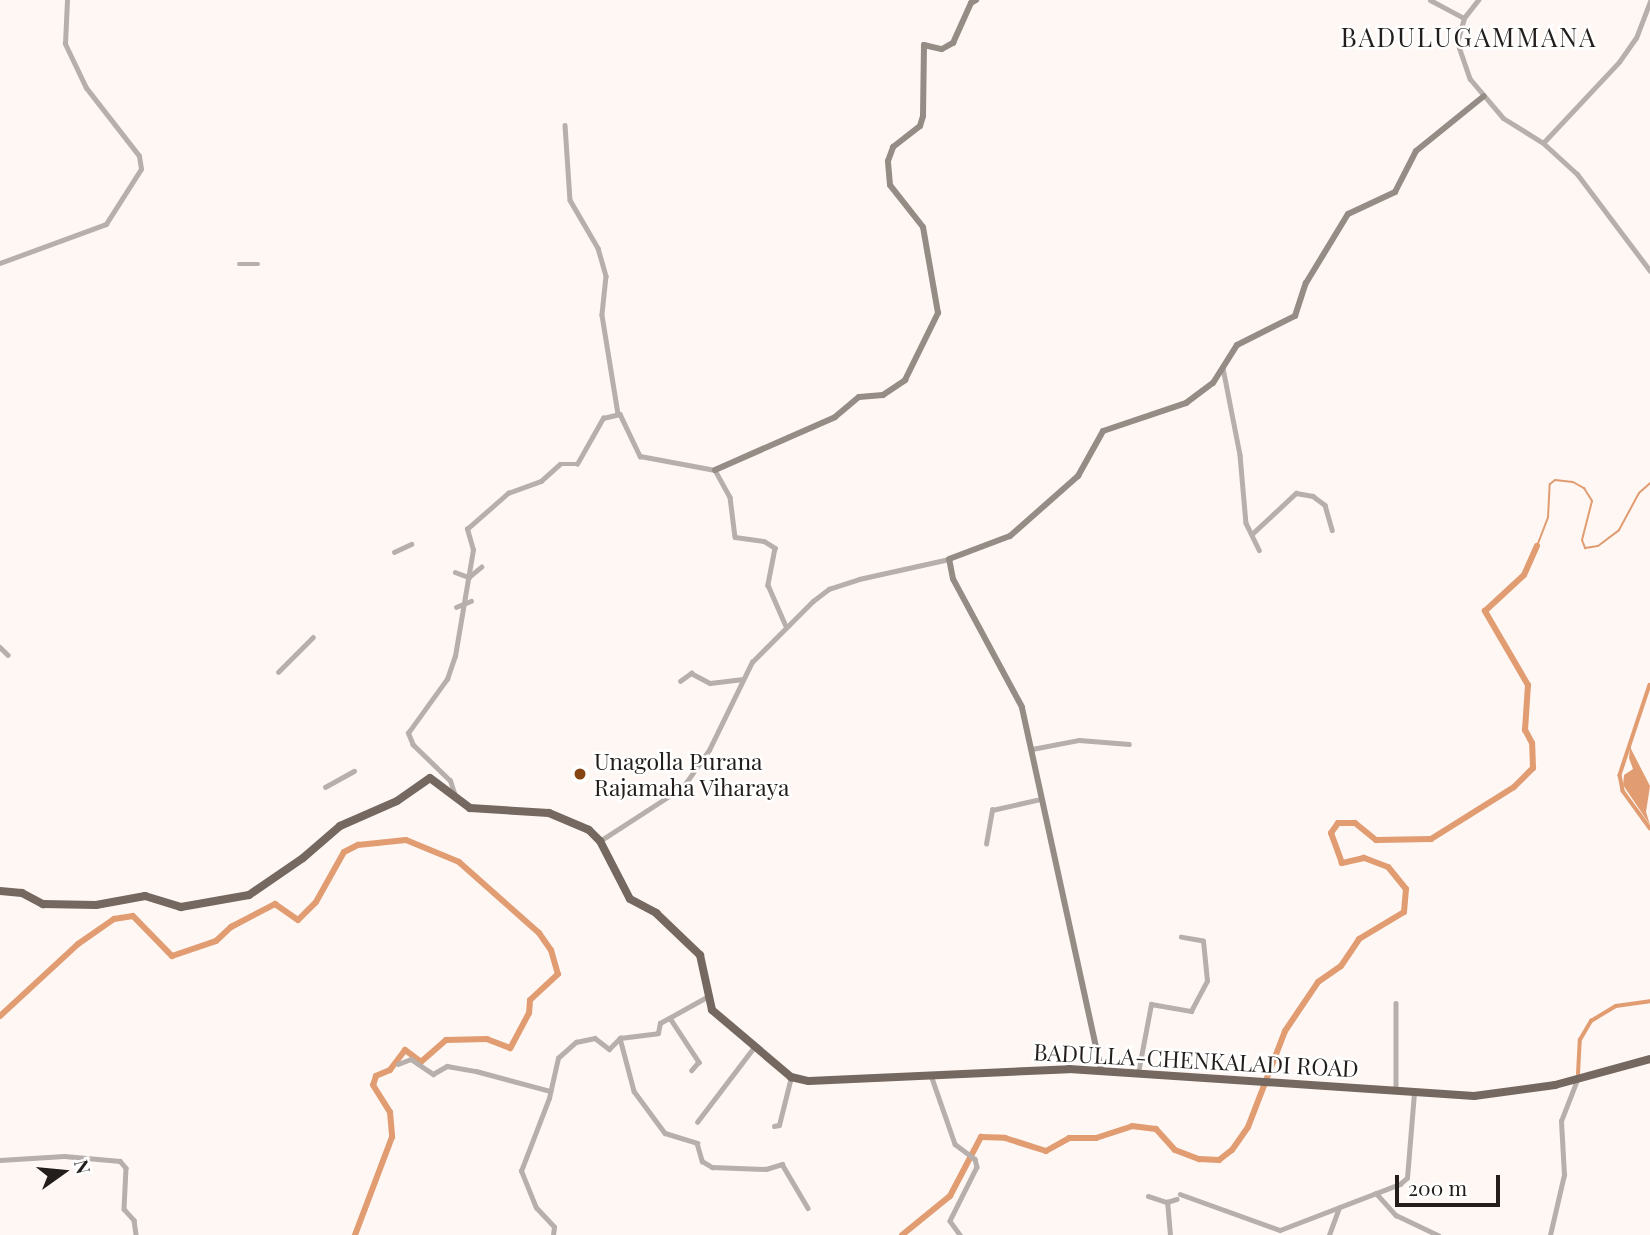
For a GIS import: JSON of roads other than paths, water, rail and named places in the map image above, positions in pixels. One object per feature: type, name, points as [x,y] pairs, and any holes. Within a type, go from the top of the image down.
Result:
[{"type":"highway","points":[[0,891],[22,893],[43,904],[96,905],[145,896],[181,907],[249,895],[303,858],[340,826],[397,800],[424,779],[436,782],[455,800],[480,811],[549,813],[586,828],[600,841],[630,899],[656,913],[699,955],[712,1010],[791,1077]]},
{"type":"highway","name":"BADULLA-CHENKALADI ROAD","points":[[791,1077],[809,1081],[931,1074],[1101,1070],[1474,1096],[1578,1079],[1650,1059]]},
{"type":"main road","points":[[715,470],[835,417],[859,397],[883,395],[905,380],[938,313],[923,227],[910,205],[890,185],[888,162],[893,147],[920,126],[923,116],[924,45],[942,49],[953,43],[971,3],[986,0]]},
{"type":"main road","points":[[1101,1070],[1032,749],[1015,691],[953,579],[948,559],[1010,536],[1078,476],[1104,431],[1186,403],[1213,383],[1237,345],[1294,316],[1306,283],[1348,214],[1395,192],[1416,151],[1484,96]]},
{"type":"street","points":[[0,263],[106,224],[141,169],[139,156],[86,88],[65,44],[66,0]]},
{"type":"street","points":[[1430,0],[1464,18]]},
{"type":"street","points":[[1478,0],[1464,18],[1459,50],[1470,79],[1503,118],[1543,143],[1577,174],[1650,271]]},
{"type":"street","points":[[1543,143],[1619,62],[1636,38],[1650,1]]},
{"type":"street","points":[[565,125],[570,200],[598,248],[606,275],[602,315],[618,414],[640,456],[715,470],[730,497],[735,537],[764,541],[775,548],[768,585],[785,625]]},
{"type":"street","points":[[239,264],[258,264]]},
{"type":"street","points":[[1223,364],[1246,523],[1259,550]]},
{"type":"street","points":[[455,800],[450,781],[413,745],[408,733],[447,679],[469,577],[472,543],[467,528],[508,493],[541,481],[560,464],[577,464],[603,418],[618,414]]},
{"type":"street","points":[[1252,534],[1296,493],[1313,496],[1325,505],[1332,530]]},
{"type":"street","points":[[394,552],[411,544]]},
{"type":"street","points":[[600,841],[683,787],[709,750],[742,679],[785,625],[836,586],[948,559]]},
{"type":"street","points":[[469,577],[481,567]]},
{"type":"street","points":[[454,572],[469,577]]},
{"type":"street","points":[[456,607],[471,601]]},
{"type":"street","points":[[278,672],[313,637]]},
{"type":"street","points":[[0,647],[8,655]]},
{"type":"street","points":[[680,681],[691,673],[710,683],[742,679]]},
{"type":"street","points":[[1032,749],[1096,739],[1129,744]]},
{"type":"street","points":[[325,787],[354,771]]},
{"type":"street","points":[[986,844],[992,810],[1041,799]]},
{"type":"street","points":[[1138,1073],[1151,1004],[1191,1011],[1207,981],[1203,941],[1181,937]]},
{"type":"street","points":[[553,1235],[554,1227],[536,1208],[521,1171],[550,1091],[558,1058],[566,1048],[595,1038],[609,1049],[620,1038],[658,1033],[660,1023],[707,997]]},
{"type":"street","points":[[1396,1003],[1396,1091]]},
{"type":"street","points":[[670,1018],[699,1062],[692,1070]]},
{"type":"street","points":[[620,1038],[634,1091],[665,1133],[697,1143],[702,1161],[712,1167],[766,1169],[782,1164],[808,1208]]},
{"type":"street","points":[[697,1122],[755,1046]]},
{"type":"street","points":[[398,1065],[411,1059],[433,1074],[447,1066],[550,1091]]},
{"type":"street","points":[[931,1074],[955,1144],[975,1159],[977,1167],[950,1221],[960,1235]]},
{"type":"street","points":[[774,1126],[778,1126],[791,1077]]},
{"type":"street","points":[[1550,1235],[1564,1175],[1561,1121],[1578,1079]]},
{"type":"street","points":[[1148,1196],[1167,1202],[1178,1196],[1280,1230],[1339,1208],[1407,1178],[1414,1092]]},
{"type":"street","points":[[0,1160],[64,1156],[124,1164],[122,1200],[134,1220],[136,1235]]},
{"type":"street","points":[[1376,1193],[1396,1215],[1438,1235]]},
{"type":"street","points":[[1167,1202],[1170,1235]]},
{"type":"street","points":[[1329,1235],[1339,1208]]},
{"type":"waterway","points":[[1537,546],[1548,517],[1550,484],[1555,480],[1573,482],[1584,488],[1592,501],[1582,540],[1585,548],[1598,546],[1619,530],[1639,493],[1650,483]]},
{"type":"waterway","points":[[902,1235],[950,1196],[981,1137],[1005,1138],[1046,1151],[1069,1138],[1096,1138],[1132,1126],[1156,1129],[1175,1150],[1199,1159],[1219,1160],[1232,1150],[1248,1127],[1285,1031],[1318,982],[1341,966],[1359,939],[1404,912],[1406,889],[1388,867],[1364,858],[1342,863],[1331,833],[1338,823],[1355,823],[1376,840],[1431,839],[1514,787],[1533,768],[1532,743],[1525,730],[1528,685],[1485,611],[1524,575],[1537,546]]},
{"type":"waterway","points":[[1650,685],[1620,775],[1623,791],[1650,828]]},
{"type":"waterway","points":[[0,1016],[78,944],[114,919],[133,916],[172,956],[216,941],[231,927],[275,904],[298,920],[316,902],[344,852],[358,845],[406,840],[459,862],[539,933],[551,950],[558,974],[530,1000],[529,1013],[510,1048],[487,1039],[446,1040],[421,1062],[405,1050],[390,1070],[376,1076],[373,1085],[390,1112],[392,1137],[355,1235]]},
{"type":"waterway","points":[[1578,1074],[1580,1040],[1591,1021],[1616,1006],[1650,1001]]},
{"type":"place","name":"Unagolla Purana Rajamaha Viharaya","points":[[580,774]]},
{"type":"district","name":"BADULUGAMMANA","points":[[1469,37]]}]
